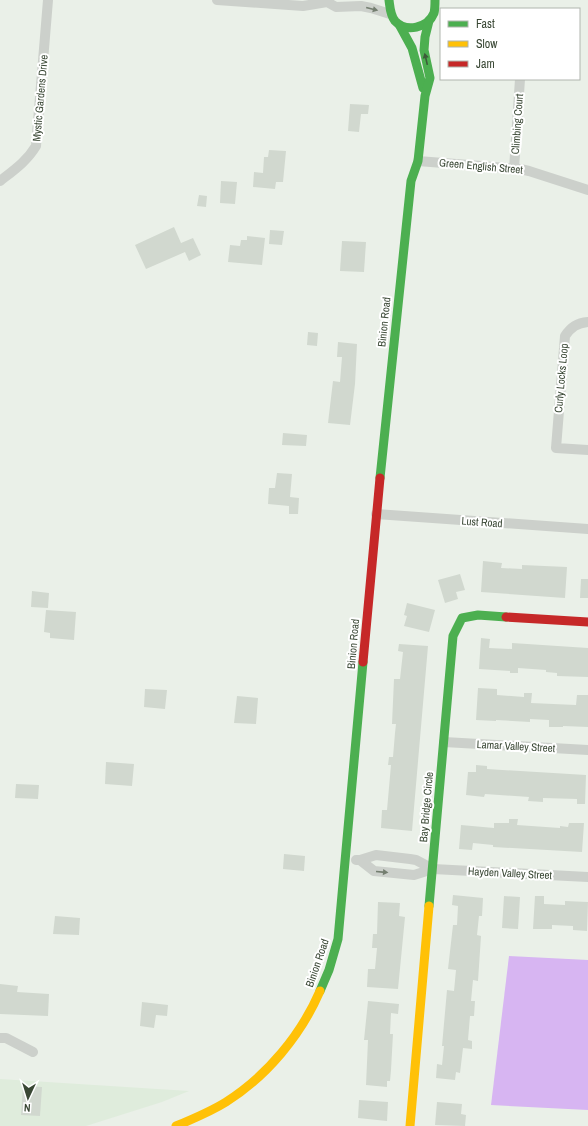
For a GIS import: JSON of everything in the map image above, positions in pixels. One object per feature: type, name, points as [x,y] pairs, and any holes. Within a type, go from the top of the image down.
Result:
[{"type":"main road","points":[[389,0],[388,7],[390,14]]},
{"type":"main road","name":"Binion Road","points":[[176,1126],[223,1105],[252,1084],[294,1038],[312,1009],[328,973],[338,939],[376,514],[411,181],[418,161],[425,96],[430,78],[424,45],[426,30],[434,15],[436,7],[435,0]]},
{"type":"main road","name":"Binion Road","points":[[390,14],[408,38],[425,96]]},
{"type":"main road","points":[[400,26],[415,28],[423,26],[429,22]]},
{"type":"main road","name":"Bay Bridge Circle","points":[[410,1126],[453,636],[462,618],[478,615],[588,622]]},
{"type":"street","name":"Mystic Gardens Drive","points":[[0,181],[24,162],[31,155],[36,146],[48,0]]},
{"type":"street","points":[[217,0],[303,6],[328,1],[336,7],[361,6],[390,14]]},
{"type":"street","name":"Climbing Court","points":[[514,169],[520,80]]},
{"type":"street","name":"Green English Street","points":[[418,161],[530,171],[588,190]]},
{"type":"street","name":"Curly Locks Loop","points":[[588,322],[575,325],[565,336],[556,448],[588,450]]},
{"type":"street","name":"Lust Road","points":[[376,514],[588,529]]},
{"type":"street","name":"Lamar Valley Street","points":[[444,742],[588,750]]},
{"type":"street","name":"Hayden Valley Street","points":[[346,859],[360,860],[376,855],[416,860],[432,869]]},
{"type":"street","name":"Hayden Valley Street","points":[[360,860],[374,871],[414,875],[432,869],[588,877]]},
{"type":"street","points":[[0,1038],[6,1038],[32,1052]]},
{"type":"shaded area","points":[[509,956],[588,960],[588,1110],[491,1105]]},
{"type":"shaded area","points":[[0,1079],[189,1091],[162,1102],[86,1126],[0,1126]]},
{"type":"building","points":[[350,104],[369,105],[368,114],[361,114],[359,132],[348,131]]},
{"type":"building","points":[[269,150],[286,151],[283,182],[276,182],[275,189],[253,187],[254,172],[263,173],[264,157],[268,157]]},
{"type":"building","points":[[221,181],[237,182],[235,204],[220,203]]},
{"type":"building","points":[[199,195],[207,196],[206,207],[197,206]]},
{"type":"building","points":[[174,227],[181,243],[193,238],[201,255],[189,261],[185,252],[146,269],[135,245]]},
{"type":"building","points":[[270,230],[284,231],[282,245],[269,244]]},
{"type":"building","points":[[247,236],[265,238],[262,265],[228,262],[230,245],[240,246],[241,240],[247,240]]},
{"type":"building","points":[[342,241],[366,242],[364,272],[340,271]]},
{"type":"building","points":[[308,332],[318,333],[317,346],[307,345]]},
{"type":"building","points":[[338,342],[357,344],[355,384],[350,425],[328,423],[333,381],[340,382],[342,357],[337,357]]},
{"type":"building","points":[[283,433],[307,435],[306,446],[282,445]]},
{"type":"building","points":[[277,473],[292,474],[290,497],[299,498],[298,514],[289,514],[289,506],[268,504],[269,488],[275,488]]},
{"type":"building","points":[[483,561],[502,563],[501,568],[522,569],[522,565],[567,567],[565,598],[481,592]]},
{"type":"building","points":[[460,574],[465,590],[456,592],[458,599],[445,603],[438,580]]},
{"type":"building","points":[[581,579],[588,579],[588,598],[580,598]]},
{"type":"building","points":[[32,591],[49,593],[48,608],[31,607]]},
{"type":"building","points":[[407,603],[435,610],[429,632],[404,626],[407,616],[404,615]]},
{"type":"building","points":[[46,610],[76,612],[74,640],[50,638],[50,633],[44,632]]},
{"type":"building","points":[[481,638],[490,639],[489,648],[512,649],[512,643],[588,648],[588,677],[557,676],[557,673],[546,672],[546,670],[518,668],[518,673],[510,673],[510,671],[479,669]]},
{"type":"building","points":[[399,644],[428,646],[412,831],[381,828],[382,810],[387,810],[391,765],[388,765],[389,757],[393,757],[396,724],[392,724],[394,679],[400,679],[403,652],[398,651]]},
{"type":"building","points":[[478,688],[497,689],[497,695],[524,697],[524,693],[532,693],[531,703],[576,705],[577,695],[588,695],[588,727],[549,727],[549,720],[530,719],[530,722],[476,720]]},
{"type":"building","points":[[145,689],[167,690],[165,709],[144,707]]},
{"type":"building","points":[[237,696],[258,698],[256,724],[234,723]]},
{"type":"building","points":[[106,762],[134,764],[132,786],[105,784]]},
{"type":"building","points":[[476,765],[487,766],[487,769],[586,775],[585,804],[577,804],[577,799],[543,798],[543,802],[528,801],[529,797],[485,794],[484,797],[466,795],[468,772],[476,772]]},
{"type":"building","points":[[16,784],[39,785],[38,799],[15,798]]},
{"type":"building","points":[[509,819],[518,819],[517,825],[560,828],[560,826],[568,827],[569,823],[584,823],[582,852],[493,847],[493,845],[473,843],[472,850],[459,849],[461,825],[494,828],[494,823],[509,823]]},
{"type":"building","points":[[284,854],[305,856],[304,871],[283,869]]},
{"type":"building","points":[[453,895],[483,898],[482,916],[479,916],[477,935],[481,936],[478,981],[473,980],[471,1001],[475,1001],[474,1016],[470,1016],[468,1040],[472,1041],[472,1049],[463,1048],[460,1073],[456,1072],[455,1080],[436,1078],[437,1064],[442,1065],[444,1046],[442,1046],[447,990],[454,991],[456,970],[448,969],[453,925],[457,925],[458,906],[452,905]]},
{"type":"building","points":[[504,896],[520,897],[518,929],[502,928]]},
{"type":"building","points":[[535,896],[544,896],[544,904],[565,905],[565,901],[588,902],[587,931],[573,930],[573,926],[552,925],[552,929],[533,929]]},
{"type":"building","points":[[378,902],[400,903],[399,916],[405,917],[398,989],[367,987],[368,969],[375,969],[377,948],[372,948],[373,934],[377,934]]},
{"type":"building","points":[[55,916],[80,918],[79,935],[53,934]]},
{"type":"building","points":[[0,984],[18,986],[17,992],[49,994],[48,1016],[0,1014]]},
{"type":"building","points":[[368,1001],[399,1004],[398,1014],[391,1013],[390,1034],[393,1034],[390,1081],[387,1081],[387,1087],[366,1085],[368,1040],[364,1040]]},
{"type":"building","points":[[142,1002],[168,1005],[167,1016],[156,1015],[154,1028],[140,1026]]},
{"type":"building","points":[[23,1086],[42,1087],[40,1116],[21,1115]]},
{"type":"building","points":[[359,1100],[388,1102],[387,1121],[358,1118]]},
{"type":"building","points":[[437,1102],[462,1104],[461,1114],[466,1115],[465,1126],[435,1125]]},
{"type":"traffic: fast","points":[[389,0],[393,19],[400,25],[411,28],[422,25],[431,18],[434,13],[435,0]]},
{"type":"traffic: fast","points":[[380,478],[411,181],[418,161],[425,96],[430,78],[424,50],[425,37],[429,21]]},
{"type":"traffic: fast","points":[[400,26],[412,48],[423,88]]},
{"type":"traffic: fast","points":[[429,906],[453,636],[462,618],[478,615],[506,617]]},
{"type":"traffic: fast","points":[[320,991],[329,970],[338,939],[363,662]]},
{"type":"traffic: slow","points":[[410,1126],[429,906]]},
{"type":"traffic: slow","points":[[176,1126],[220,1106],[241,1092],[269,1067],[293,1039],[320,991]]},
{"type":"traffic: jam","points":[[363,662],[380,478]]},
{"type":"traffic: jam","points":[[506,617],[588,622]]}]
